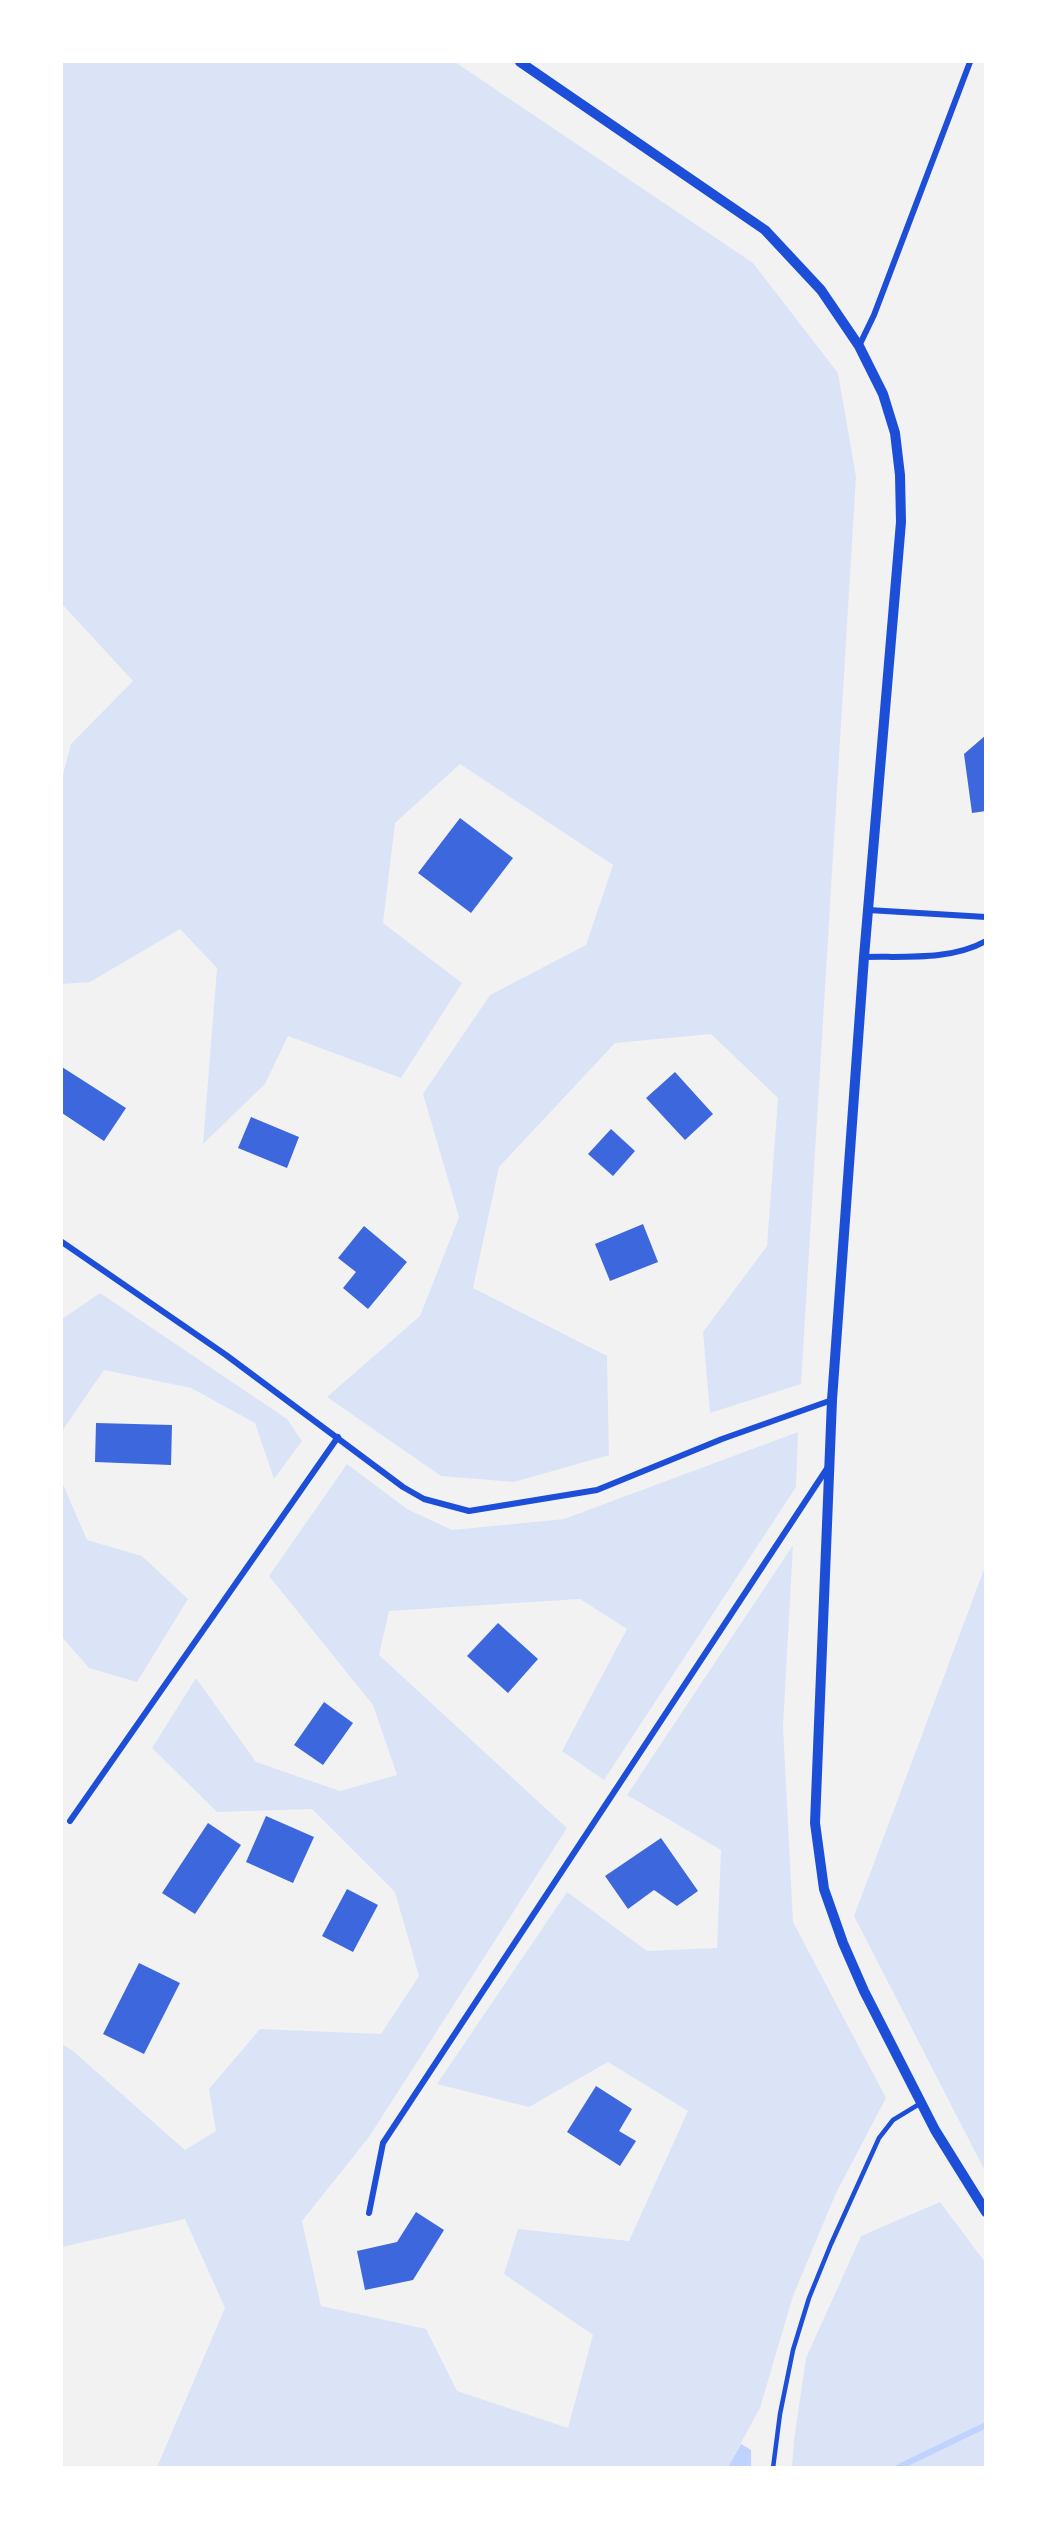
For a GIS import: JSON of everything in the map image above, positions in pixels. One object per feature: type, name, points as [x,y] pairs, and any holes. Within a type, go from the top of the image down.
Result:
[{"type":"street","points":[[520,62],[765,230],[821,290],[860,346],[883,394],[895,433],[900,475],[901,522],[864,957],[832,1400],[815,1812],[824,1889],[843,1943],[864,1991],[935,2130],[986,2212]]},
{"type":"street","points":[[860,346],[874,315],[970,62]]},
{"type":"street","points":[[868,910],[986,917]]},
{"type":"street","points":[[864,957],[924,956],[970,950],[986,941]]},
{"type":"street","points":[[62,1242],[226,1354],[403,1487],[424,1498],[469,1511],[597,1490],[722,1439],[832,1400]]},
{"type":"street","points":[[70,1821],[338,1437]]},
{"type":"street","points":[[369,2213],[383,2143],[830,1464]]},
{"type":"lane","points":[[773,2468],[780,2414],[793,2350],[809,2298],[879,2138],[893,2120],[921,2103]]},
{"type":"shaded area","points":[[62,62],[455,62],[753,263],[838,373],[856,477],[801,1384],[710,1413],[703,1332],[767,1246],[778,1098],[711,1034],[615,1043],[499,1167],[473,1288],[607,1356],[609,1455],[514,1482],[441,1476],[327,1397],[420,1316],[459,1217],[423,1094],[490,995],[586,945],[613,865],[460,764],[395,823],[383,923],[462,983],[401,1078],[288,1036],[265,1084],[203,1144],[217,968],[180,929],[90,982],[62,984],[62,778],[71,744],[133,681],[62,604]]},
{"type":"shaded area","points":[[100,1293],[287,1419],[302,1441],[274,1479],[255,1423],[191,1388],[104,1370],[62,1431],[62,1319]]},
{"type":"shaded area","points":[[798,1432],[796,1487],[604,1780],[562,1751],[627,1629],[580,1599],[389,1611],[379,1655],[567,1828],[369,2137],[302,2221],[321,2306],[426,2329],[457,2391],[568,2428],[593,2335],[504,2274],[518,2229],[629,2241],[688,2111],[608,2062],[529,2107],[437,2084],[567,1892],[647,1951],[717,1948],[721,1850],[627,1795],[793,1545],[783,1726],[793,1922],[886,2098],[836,2193],[793,2296],[760,2408],[728,2467],[157,2467],[225,2308],[185,2219],[62,2247],[62,2044],[73,2051],[185,2150],[216,2131],[209,2089],[260,2029],[381,2034],[419,1976],[395,1892],[312,1809],[217,1812],[152,1748],[196,1678],[256,1762],[340,1791],[397,1775],[373,1705],[269,1576],[347,1464],[407,1509],[452,1530],[564,1519]]},
{"type":"shaded area","points":[[62,1482],[87,1540],[142,1556],[188,1599],[137,1682],[89,1668],[62,1637]]},
{"type":"shaded area","points":[[985,1567],[985,2171],[854,1916]]},
{"type":"shaded area","points":[[940,2202],[985,2262],[985,2467],[792,2467],[806,2358],[861,2236]]},
{"type":"water","points":[[741,2444],[751,2450],[751,2467],[728,2467]]},
{"type":"building","points":[[986,735],[986,811],[972,813],[964,754]]},
{"type":"building","points":[[460,818],[513,858],[471,913],[418,873]]},
{"type":"building","points":[[62,1067],[126,1108],[104,1141],[62,1113]]},
{"type":"building","points":[[675,1072],[713,1114],[685,1140],[646,1098]]},
{"type":"building","points":[[251,1117],[299,1137],[287,1168],[238,1148]]},
{"type":"building","points":[[611,1129],[635,1151],[613,1176],[588,1154]]},
{"type":"building","points":[[643,1224],[658,1262],[610,1281],[595,1244]]},
{"type":"building","points":[[364,1226],[407,1262],[368,1309],[343,1288],[356,1272],[338,1258]]},
{"type":"building","points":[[96,1423],[172,1425],[171,1465],[95,1462]]},
{"type":"building","points":[[498,1623],[538,1659],[508,1693],[467,1656]]},
{"type":"building","points":[[324,1702],[353,1723],[323,1765],[294,1745]]},
{"type":"building","points":[[266,1816],[314,1837],[293,1883],[246,1862]]},
{"type":"building","points":[[208,1823],[241,1845],[195,1914],[162,1893]]},
{"type":"building","points":[[661,1838],[698,1891],[677,1906],[654,1890],[628,1909],[605,1876]]},
{"type":"building","points":[[347,1889],[378,1905],[353,1952],[322,1936]]},
{"type":"building","points":[[139,1963],[180,1983],[144,2054],[103,2034]]},
{"type":"building","points":[[596,2086],[632,2109],[619,2131],[636,2141],[620,2166],[567,2132]]},
{"type":"building","points":[[416,2212],[444,2230],[413,2280],[365,2290],[357,2251],[397,2242]]},
{"type":"waterway","points":[[897,2468],[986,2425]]}]
